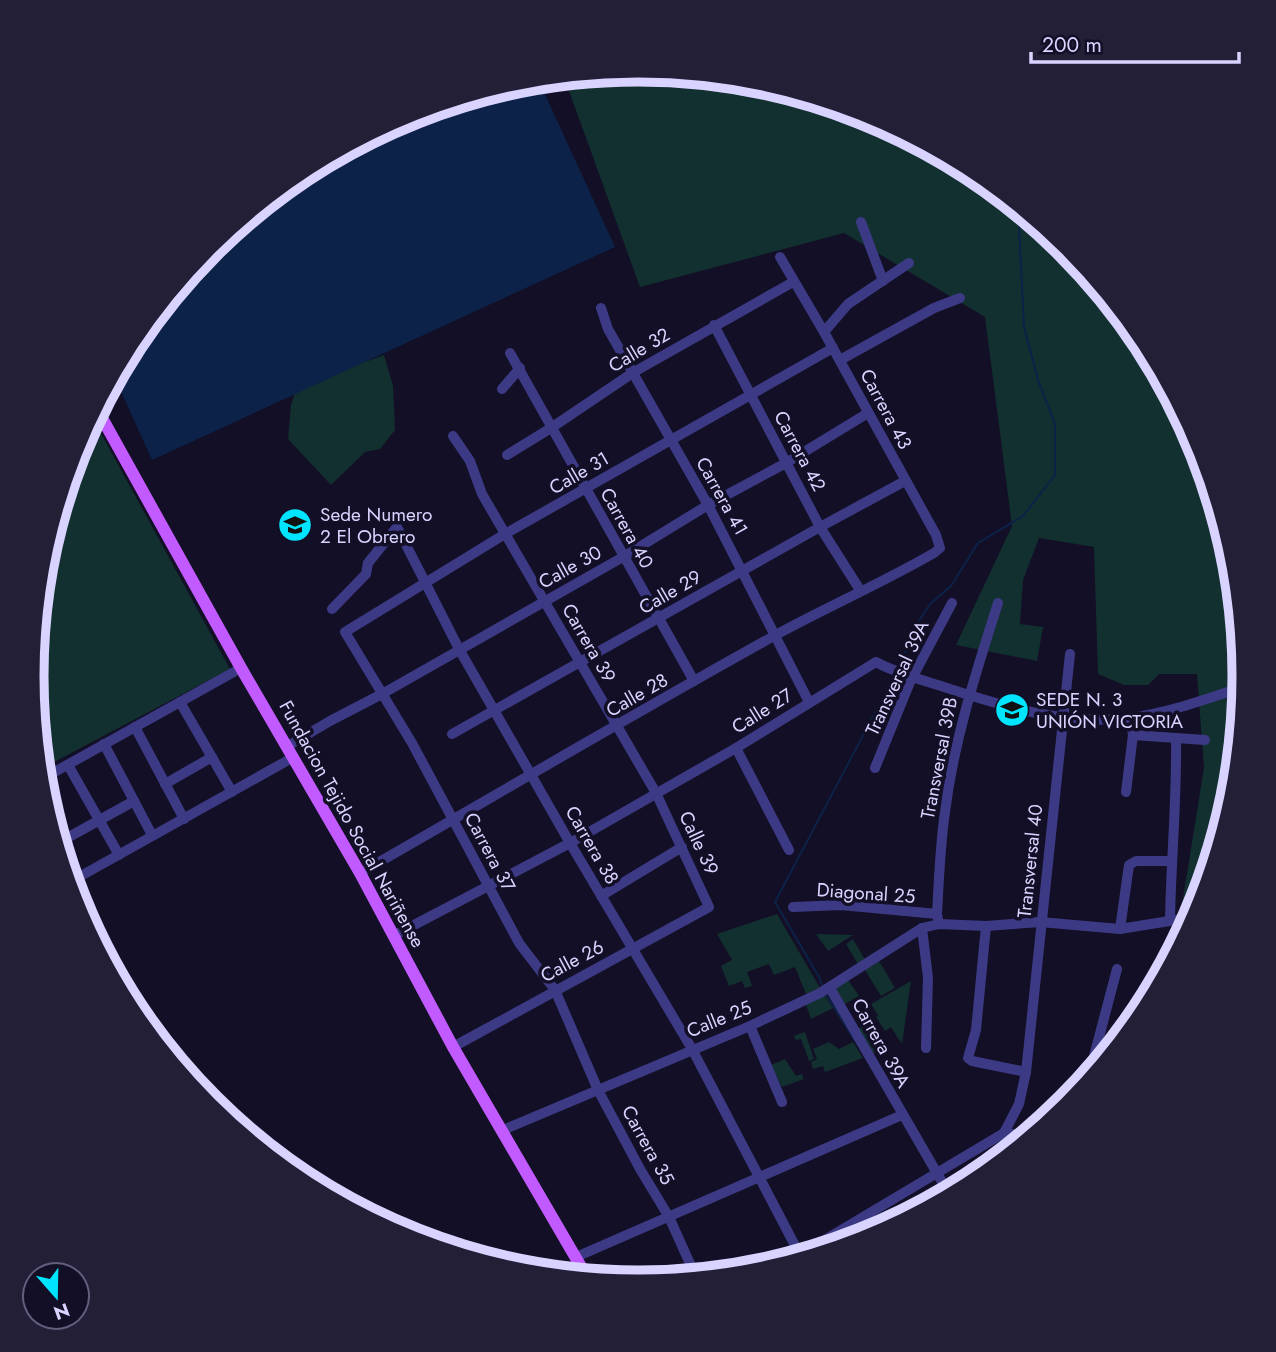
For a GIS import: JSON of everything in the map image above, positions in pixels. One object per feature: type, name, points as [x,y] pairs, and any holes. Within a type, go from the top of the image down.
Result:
[{"type":"main road","name":"Fundacion Tejido Social Nariñense","points":[[102,419],[241,668],[360,873],[453,1047],[581,1267]]},
{"type":"street","points":[[861,222],[883,281]]},
{"type":"street","name":"Carrera 43","points":[[780,257],[840,360],[940,544],[934,554]]},
{"type":"street","points":[[824,332],[848,304],[909,263]]},
{"type":"street","name":"Calle 32","points":[[506,455],[634,372],[793,282]]},
{"type":"street","points":[[840,360],[934,307],[960,298]]},
{"type":"street","name":"Carrera 41","points":[[601,308],[608,329],[708,505],[809,702]]},
{"type":"street","name":"Carrera 42","points":[[714,325],[820,527],[860,590]]},
{"type":"street","name":"Calle 31","points":[[345,632],[505,534],[833,348]]},
{"type":"street","name":"Carrera 40","points":[[510,353],[694,681]]},
{"type":"street","points":[[502,389],[520,368]]},
{"type":"street","name":"Calle 30","points":[[79,878],[232,792],[330,721],[623,557],[868,413]]},
{"type":"street","name":"Carrera 39","points":[[453,436],[470,461],[482,494],[656,793]]},
{"type":"street","name":"Calle 29","points":[[452,734],[905,481]]},
{"type":"street","name":"Carrera 38","points":[[332,609],[366,574],[368,563],[397,527],[459,649],[569,843],[692,1049],[760,1178],[792,1250]]},
{"type":"street","name":"Calle 28","points":[[360,873],[774,636],[934,554]]},
{"type":"street","name":"Transversal 39A","points":[[875,768],[908,676],[952,603]]},
{"type":"street","name":"Transversal 39B","points":[[938,919],[945,812],[968,695],[998,603]]},
{"type":"street","name":"Carrera 37","points":[[345,632],[453,820],[519,943],[555,990],[598,1090]]},
{"type":"street","name":"Transversal 40","points":[[1004,1133],[1019,1104],[1026,1072],[1070,654]]},
{"type":"street","name":"Calle 27","points":[[656,793],[736,748],[876,662],[908,676]]},
{"type":"street","points":[[52,774],[241,668]]},
{"type":"street","points":[[908,676],[1024,711],[1097,720],[1130,718],[1176,709],[1232,691]]},
{"type":"street","points":[[180,702],[232,792]]},
{"type":"street","points":[[1125,792],[1133,735],[1130,718]]},
{"type":"street","points":[[135,727],[184,819]]},
{"type":"street","points":[[1133,735],[1205,740]]},
{"type":"street","points":[[1171,920],[1176,740]]},
{"type":"street","points":[[104,744],[152,835]]},
{"type":"street","points":[[736,748],[789,850]]},
{"type":"street","points":[[165,784],[212,757]]},
{"type":"street","points":[[68,765],[118,855]]},
{"type":"street","points":[[393,936],[569,843],[656,793]]},
{"type":"street","name":"Calle 39","points":[[656,793],[709,907]]},
{"type":"street","points":[[66,838],[134,801]]},
{"type":"street","points":[[601,896],[682,848]]},
{"type":"street","points":[[1120,929],[1129,865],[1136,862],[1171,860]]},
{"type":"street","name":"Diagonal 25","points":[[793,907],[841,905],[985,926],[1041,922],[1120,929],[1180,919]]},
{"type":"street","name":"Calle 26","points":[[453,1047],[709,907]]},
{"type":"street","name":"Calle 25","points":[[503,1130],[750,1026],[826,990],[938,919]]},
{"type":"street","points":[[985,926],[976,1030],[968,1058],[972,1062],[1026,1072]]},
{"type":"street","points":[[922,928],[928,978],[926,1048]]},
{"type":"street","points":[[1094,1057],[1117,969]]},
{"type":"street","name":"Carrera 39A","points":[[826,990],[944,1185]]},
{"type":"street","points":[[750,1026],[782,1102]]},
{"type":"street","name":"Carrera 35","points":[[598,1090],[668,1217],[692,1268]]},
{"type":"street","points":[[576,1257],[902,1115]]},
{"type":"street","points":[[826,1240],[1004,1133],[1016,1134]]},
{"type":"green space","points":[[599,83],[677,83],[754,93],[829,113],[901,143],[968,182],[1030,229],[1085,284],[1132,346],[1171,413],[1201,485],[1221,560],[1227,598],[1232,676],[1227,754],[1212,830],[1201,867],[1180,920],[1204,768],[1197,674],[1159,674],[1148,685],[1124,685],[1098,674],[1094,547],[1039,538],[1023,580],[1020,624],[1043,627],[1037,661],[956,645],[1012,526],[985,317],[844,233],[640,287],[567,86]]},
{"type":"green space","points":[[384,355],[393,386],[395,430],[380,449],[365,452],[331,485],[288,439],[291,405],[297,387]]},
{"type":"green space","points":[[98,428],[230,669],[51,764],[44,676],[49,598],[64,522],[75,485]]},
{"type":"green space","points":[[777,914],[820,988],[806,994],[795,967],[774,975],[769,964],[747,972],[752,986],[745,988],[742,981],[729,986],[721,966],[732,960],[717,934]]},
{"type":"green space","points":[[816,934],[853,935],[828,951]]},
{"type":"green space","points":[[853,939],[865,960],[858,964],[846,944]]},
{"type":"green space","points":[[879,961],[895,988],[881,996],[865,970]]},
{"type":"green space","points":[[848,980],[859,996],[845,1004],[835,988]]},
{"type":"green space","points":[[911,981],[902,1044],[891,1027],[885,1031],[871,1004]]},
{"type":"green space","points":[[824,994],[833,1008],[811,1019],[806,1005]]},
{"type":"green space","points":[[865,1025],[872,1036],[876,1034],[885,1048],[871,1055],[857,1029]]},
{"type":"green space","points":[[805,1032],[814,1059],[809,1061],[801,1039],[796,1040],[794,1036]]},
{"type":"green space","points":[[829,1042],[839,1049],[853,1042],[863,1058],[825,1072],[823,1066],[813,1069],[811,1062],[817,1059],[813,1049]]},
{"type":"green space","points":[[785,1059],[796,1076],[802,1074],[804,1079],[782,1087],[771,1065]]},
{"type":"water","points":[[543,90],[615,247],[152,460],[119,387],[144,346],[191,284],[246,229],[308,182],[375,143],[447,113]]},
{"type":"waterway","points":[[899,666],[920,619],[931,603],[951,586],[978,543],[1023,516],[1055,475],[1055,424],[1038,380],[1024,327],[1019,220]]},
{"type":"waterway","points":[[823,988],[775,902],[895,675]]},
{"type":"waterway","points":[[825,993],[857,1044]]},
{"type":"place","name":"Sede Numero 2 El Obrero","points":[[295,525]]},
{"type":"place","name":"SEDE N. 3 UNIÓN VICTORIA","points":[[1012,710]]}]
